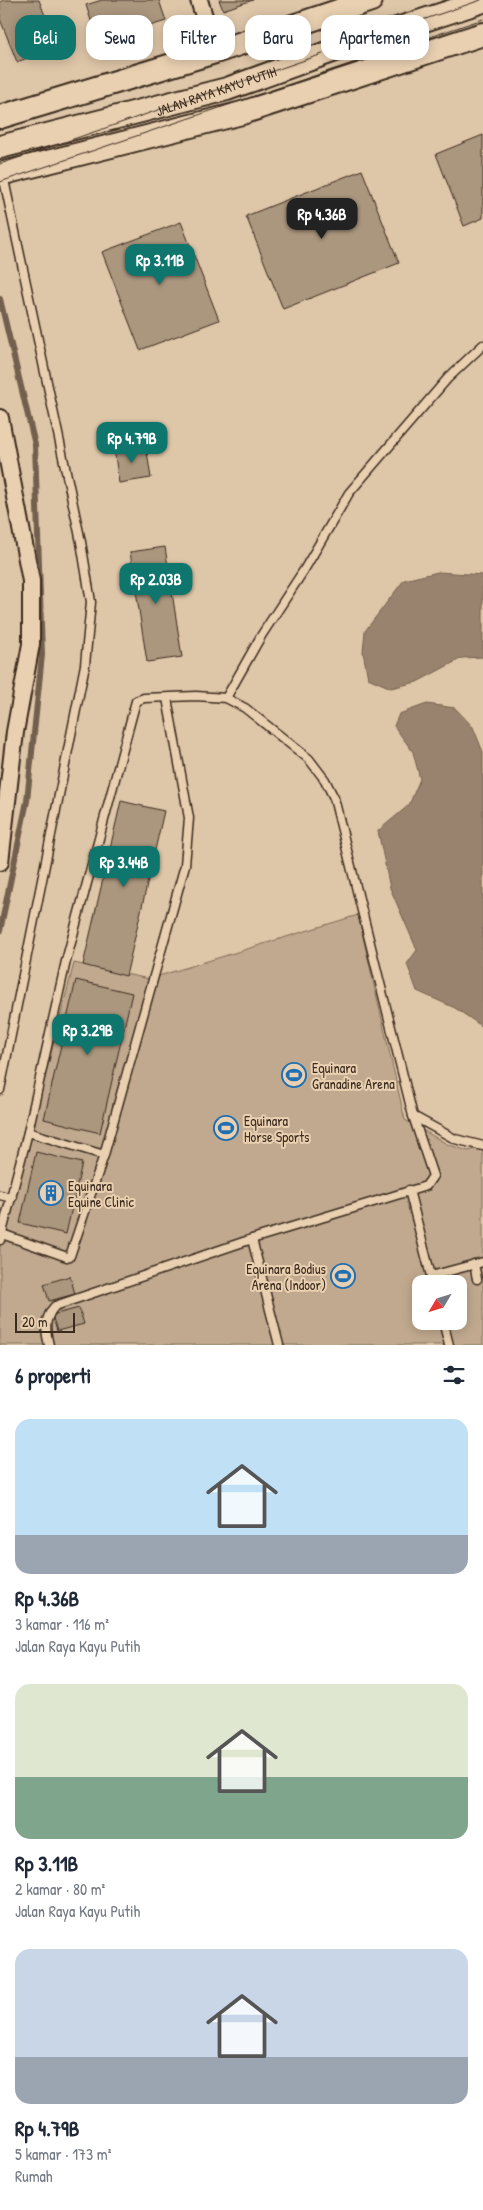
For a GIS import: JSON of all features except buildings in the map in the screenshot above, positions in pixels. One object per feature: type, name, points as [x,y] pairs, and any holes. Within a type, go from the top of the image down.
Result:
[{"type":"main road","points":[[235,45],[362,1]]},
{"type":"main road","name":"JALAN RAYA KAYU PUTIH","points":[[0,147],[227,90],[363,40],[483,1]]},
{"type":"main road","name":"JALAN RAYA KAYU PUTIH","points":[[1,173],[242,113],[483,34]]},
{"type":"main road","points":[[0,117],[189,60]]},
{"type":"street","points":[[200,0],[204,15]]},
{"type":"street","points":[[0,418],[31,581],[31,635],[14,732],[0,862]]},
{"type":"lane","points":[[0,1090],[85,665],[91,602],[81,542],[1,173]]},
{"type":"lane","points":[[226,698],[261,636],[304,570],[349,493],[448,378],[483,345]]},
{"type":"lane","points":[[50,1345],[46,1333],[47,1315],[54,1306],[252,1239],[426,1186],[433,1176],[413,1116],[334,798],[325,780],[309,759],[245,708],[226,698],[196,696],[144,698],[136,701],[132,711],[66,961],[28,1132],[1,1237],[67,1257],[70,1256],[104,1155],[185,865],[189,818],[168,698]]},
{"type":"lane","points":[[413,1116],[455,1139],[483,1146]]},
{"type":"lane","points":[[28,1132],[104,1155]]},
{"type":"lane","points":[[409,1190],[431,1275]]},
{"type":"lane","points":[[0,1195],[12,1198]]},
{"type":"lane","points":[[252,1239],[279,1345]]},
{"type":"lane","points":[[445,1275],[483,1262]]},
{"type":"lane","points":[[474,1264],[477,1279]]},
{"type":"lane","points":[[445,1330],[449,1345]]},
{"type":"shaded area","points":[[438,572],[483,575],[483,657],[462,658],[417,682],[391,688],[368,678],[363,652],[365,631],[404,580]]},
{"type":"shaded area","points":[[427,704],[455,708],[473,727],[483,752],[483,1027],[455,1008],[417,991],[407,964],[417,950],[390,888],[378,831],[409,805],[420,779],[413,752],[394,726],[399,714]]},
{"type":"shaded area","name":"Equinara Horse Sports","points":[[358,915],[405,1120],[447,1144],[468,1151],[483,1147],[483,1345],[0,1345],[0,1248],[74,963],[149,979]]},
{"type":"waterway","points":[[0,299],[35,445],[42,655],[27,801],[0,931]]},
{"type":"tram line","points":[[0,164],[481,0]]},
{"type":"tram line","points":[[0,182],[483,19]]},
{"type":"place","name":"Equinara Granadine Arena","points":[[294,1075]]},
{"type":"place","name":"Equinara Horse Sports","points":[[226,1128]]},
{"type":"place","name":"Equinara Equine Clinic","points":[[51,1193]]},
{"type":"place","name":"Equinara Bodius Arena (Indoor)","points":[[343,1276]]}]
